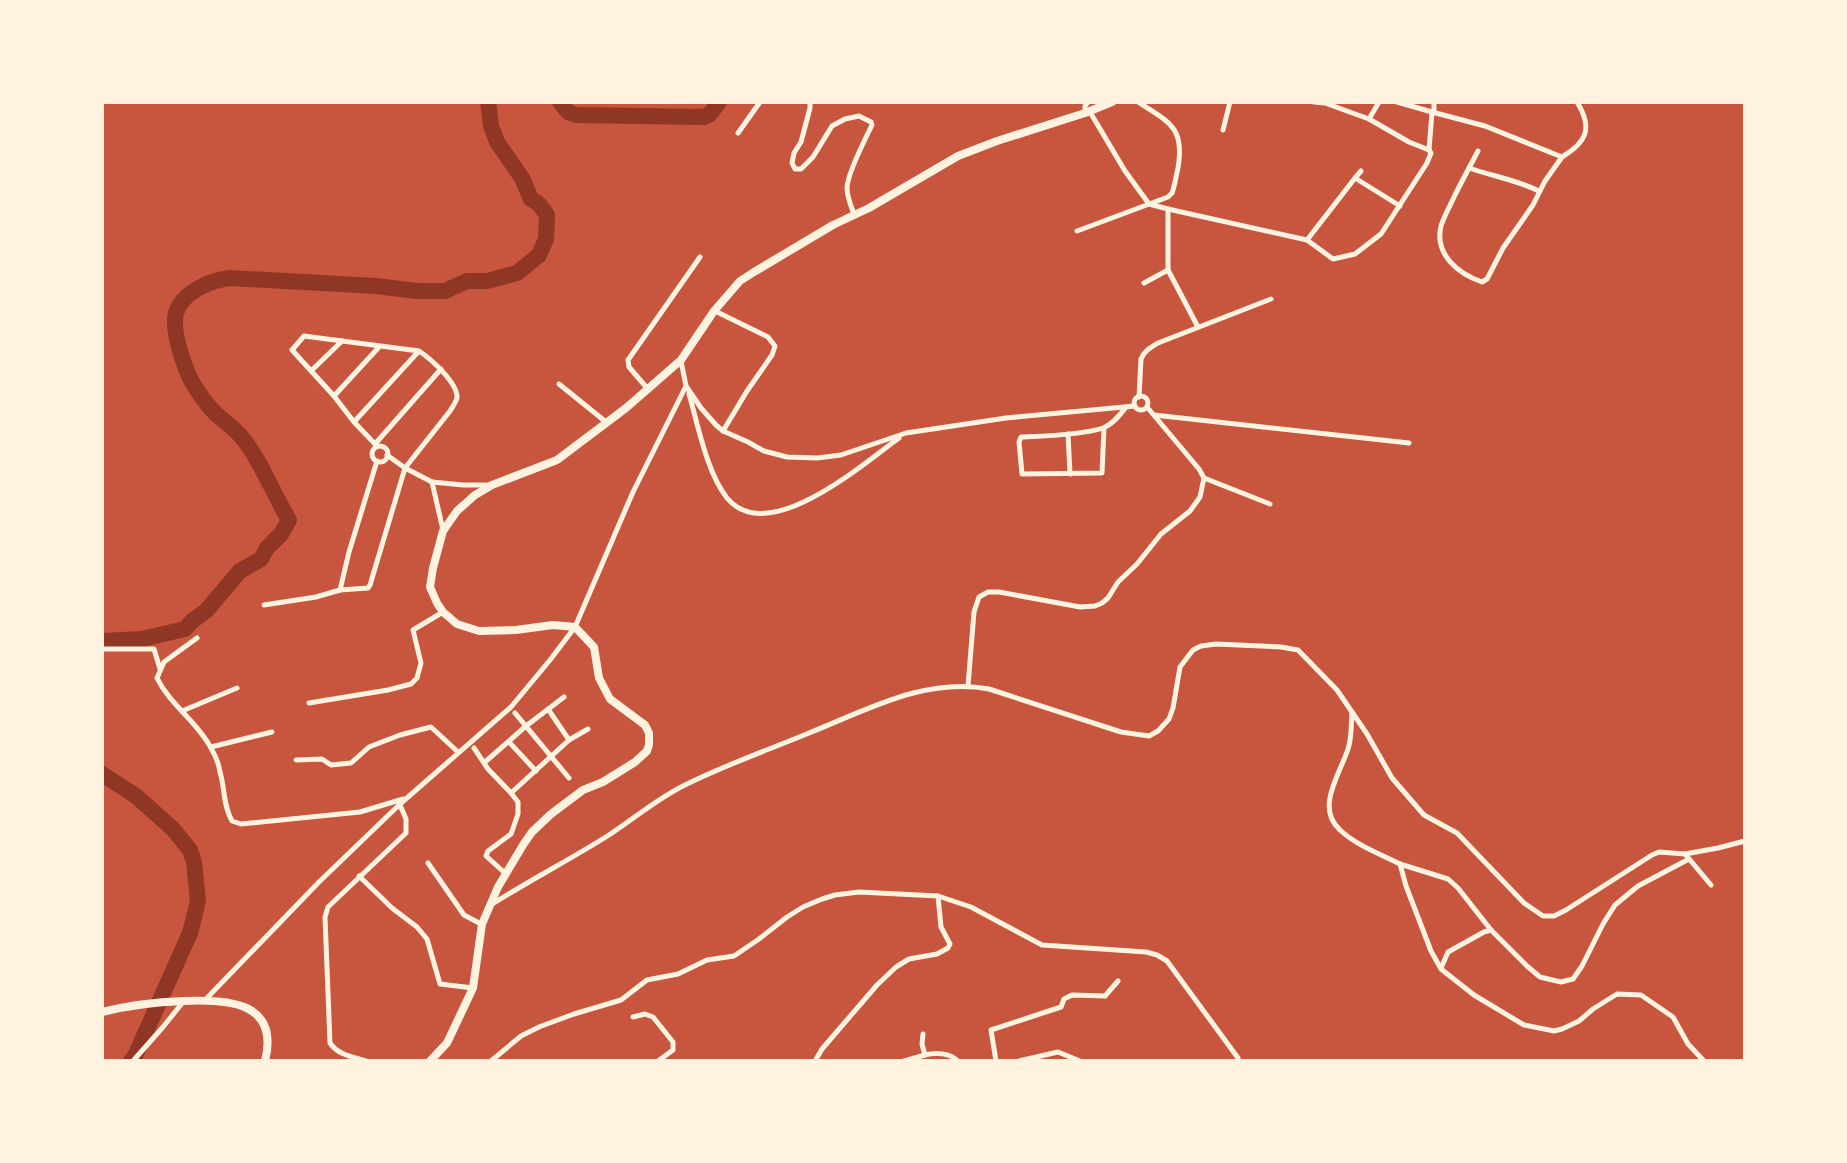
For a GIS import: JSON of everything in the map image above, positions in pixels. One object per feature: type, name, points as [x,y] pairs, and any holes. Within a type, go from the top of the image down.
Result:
[{"type":"highway","points":[[430,1061],[447,1043],[473,988],[482,924],[489,905],[532,832],[583,790],[603,782],[635,762],[649,745],[645,725],[610,699],[599,678],[594,647],[575,627],[553,625],[479,631],[457,624],[443,612],[430,587],[443,531],[457,511],[492,485],[557,460],[607,423],[681,360],[714,311],[740,281],[754,272],[958,156],[1112,102]]},
{"type":"highway","points":[[102,1012],[144,1003],[182,1001],[243,1005],[264,1022],[268,1048],[265,1061]]},
{"type":"street","points":[[738,133],[760,102]]},
{"type":"street","points":[[810,102],[801,142],[794,153],[793,167],[798,170],[813,157],[832,126],[859,116],[871,122],[847,180],[846,191],[855,215]]},
{"type":"street","points":[[1077,231],[1172,193],[1181,146],[1179,137],[1162,118],[1138,102]]},
{"type":"street","points":[[1223,130],[1230,102]]},
{"type":"street","points":[[1314,102],[1326,103],[1369,119],[1429,150]]},
{"type":"street","points":[[1369,119],[1379,102]]},
{"type":"street","points":[[1397,102],[1485,126],[1562,157]]},
{"type":"street","points":[[1088,109],[1149,204],[1307,240],[1333,259],[1355,254],[1381,234],[1400,206],[1431,153],[1434,102]]},
{"type":"street","points":[[1478,151],[1443,219],[1440,242],[1441,250],[1452,264],[1463,273],[1484,282],[1562,157],[1579,147],[1584,140],[1585,118],[1577,102]]},
{"type":"street","points":[[1469,168],[1539,191]]},
{"type":"street","points":[[1307,240],[1361,171]]},
{"type":"street","points":[[1355,178],[1400,206]]},
{"type":"street","points":[[1168,209],[1168,270],[1198,327]]},
{"type":"street","points":[[648,389],[629,367],[628,360],[700,257]]},
{"type":"street","points":[[1144,283],[1168,270]]},
{"type":"street","points":[[1135,406],[1135,400],[1139,397],[1143,354],[1158,343],[1271,299]]},
{"type":"street","points":[[714,311],[768,337],[775,346],[723,431]]},
{"type":"street","points":[[264,605],[340,590],[368,588],[405,468],[450,411],[457,394],[441,369],[419,351],[304,336],[292,350],[354,422],[376,445],[385,448],[387,455],[405,468],[432,482],[492,485]]},
{"type":"street","points":[[311,371],[342,341]]},
{"type":"street","points":[[334,396],[379,347]]},
{"type":"street","points":[[354,422],[419,351]]},
{"type":"street","points":[[681,360],[714,477],[729,501],[740,509],[753,513],[778,512],[816,498],[906,433]]},
{"type":"street","points":[[377,461],[373,455],[376,445],[441,369]]},
{"type":"street","points":[[559,384],[607,423]]},
{"type":"street","points":[[686,386],[723,431],[764,451],[787,457],[841,455],[906,433],[1006,418],[1135,406],[1142,410],[1147,407]]},
{"type":"street","points":[[204,1001],[319,882],[400,804],[511,707],[575,627],[633,492],[686,386]]},
{"type":"street","points":[[1139,397],[1147,398],[1147,407],[1204,478],[1270,504]]},
{"type":"street","points":[[1104,428],[1102,473],[1025,475],[1020,472],[1019,439],[1104,428],[1117,419],[1126,407]]},
{"type":"street","points":[[1153,415],[1409,443]]},
{"type":"street","points":[[1068,434],[1070,474]]},
{"type":"street","points":[[377,461],[383,461],[387,455]]},
{"type":"street","points":[[340,590],[377,461]]},
{"type":"street","points":[[968,686],[974,612],[979,597],[988,592],[999,592],[1080,607],[1102,603],[1161,534],[1190,511],[1200,497],[1204,478]]},
{"type":"street","points":[[432,482],[443,531]]},
{"type":"street","points":[[309,703],[411,684],[417,678],[421,663],[413,630],[443,612]]},
{"type":"street","points":[[197,638],[164,662],[157,678],[162,689],[211,747],[221,773],[227,813],[232,821],[241,824],[360,812],[408,798]]},
{"type":"street","points":[[489,905],[630,822],[667,795],[718,769],[903,695],[942,687],[989,689],[1121,732],[1149,736],[1169,719],[1180,667],[1193,650],[1216,644],[1298,650],[1337,690],[1392,778],[1424,815],[1457,833],[1524,903],[1543,916],[1554,916],[1566,910],[1659,852],[1687,856],[1711,885]]},
{"type":"street","points":[[102,649],[154,649],[160,669]]},
{"type":"street","points":[[182,711],[237,688]]},
{"type":"street","points":[[485,762],[564,697]]},
{"type":"street","points":[[548,709],[569,740]]},
{"type":"street","points":[[1352,711],[1349,746],[1330,795],[1330,817],[1340,831],[1358,843],[1400,864],[1448,879],[1491,930],[1540,977],[1561,982],[1573,979],[1615,905],[1638,886],[1687,856],[1745,841]]},
{"type":"street","points":[[515,713],[569,778]]},
{"type":"street","points":[[296,760],[322,759],[331,765],[351,763],[369,747],[431,727],[458,752]]},
{"type":"street","points":[[511,793],[569,740],[588,729]]},
{"type":"street","points":[[211,747],[272,732]]},
{"type":"street","points":[[509,742],[536,771]]},
{"type":"street","points":[[474,748],[488,769],[518,802],[518,814],[511,834],[488,851],[486,856],[506,874]]},
{"type":"street","points":[[366,1061],[334,1048],[329,1035],[325,917],[328,907],[407,832],[400,804]]},
{"type":"street","points":[[428,863],[464,915],[482,924]]},
{"type":"street","points":[[1400,864],[1431,951],[1441,969],[1474,995],[1524,1025],[1547,1031],[1562,1029],[1579,1021],[1617,994],[1641,995],[1673,1017],[1688,1044],[1704,1061]]},
{"type":"street","points":[[359,876],[423,932],[440,984],[473,988]]},
{"type":"street","points":[[491,1061],[521,1036],[621,1000],[647,980],[678,974],[707,960],[734,956],[803,907],[835,895],[859,892],[938,896],[971,907],[1042,945],[1157,955],[1167,961],[1238,1058]]},
{"type":"street","points":[[815,1061],[877,985],[896,967],[909,959],[937,954],[948,948],[950,944],[941,927],[938,896]]},
{"type":"street","points":[[1441,969],[1448,952],[1491,930]]},
{"type":"street","points":[[996,1061],[991,1030],[1061,1007],[1064,999],[1072,995],[1105,996],[1118,981]]},
{"type":"street","points":[[133,1061],[182,1001]]},
{"type":"street","points":[[633,1017],[645,1014],[653,1017],[673,1042],[673,1050],[658,1061]]},
{"type":"street","points":[[923,1034],[925,1055]]},
{"type":"street","points":[[1019,1061],[1058,1052],[1080,1061]]},
{"type":"street","points":[[1056,1061],[1058,1052]]},
{"type":"street","points":[[904,1061],[930,1054],[948,1055],[958,1061]]},
{"type":"waterway","points":[[102,641],[142,639],[185,629],[206,611],[240,571],[261,559],[289,520],[244,439],[213,411],[193,383],[180,353],[176,331],[176,313],[184,299],[198,288],[230,278],[445,291],[467,281],[487,281],[517,273],[539,255],[546,239],[547,215],[531,199],[522,178],[497,142],[488,102]]},
{"type":"waterway","points":[[560,102],[568,112],[576,115],[704,117],[719,102]]},
{"type":"waterway","points":[[102,774],[136,796],[173,829],[190,850],[198,901],[190,933],[131,1061]]}]
